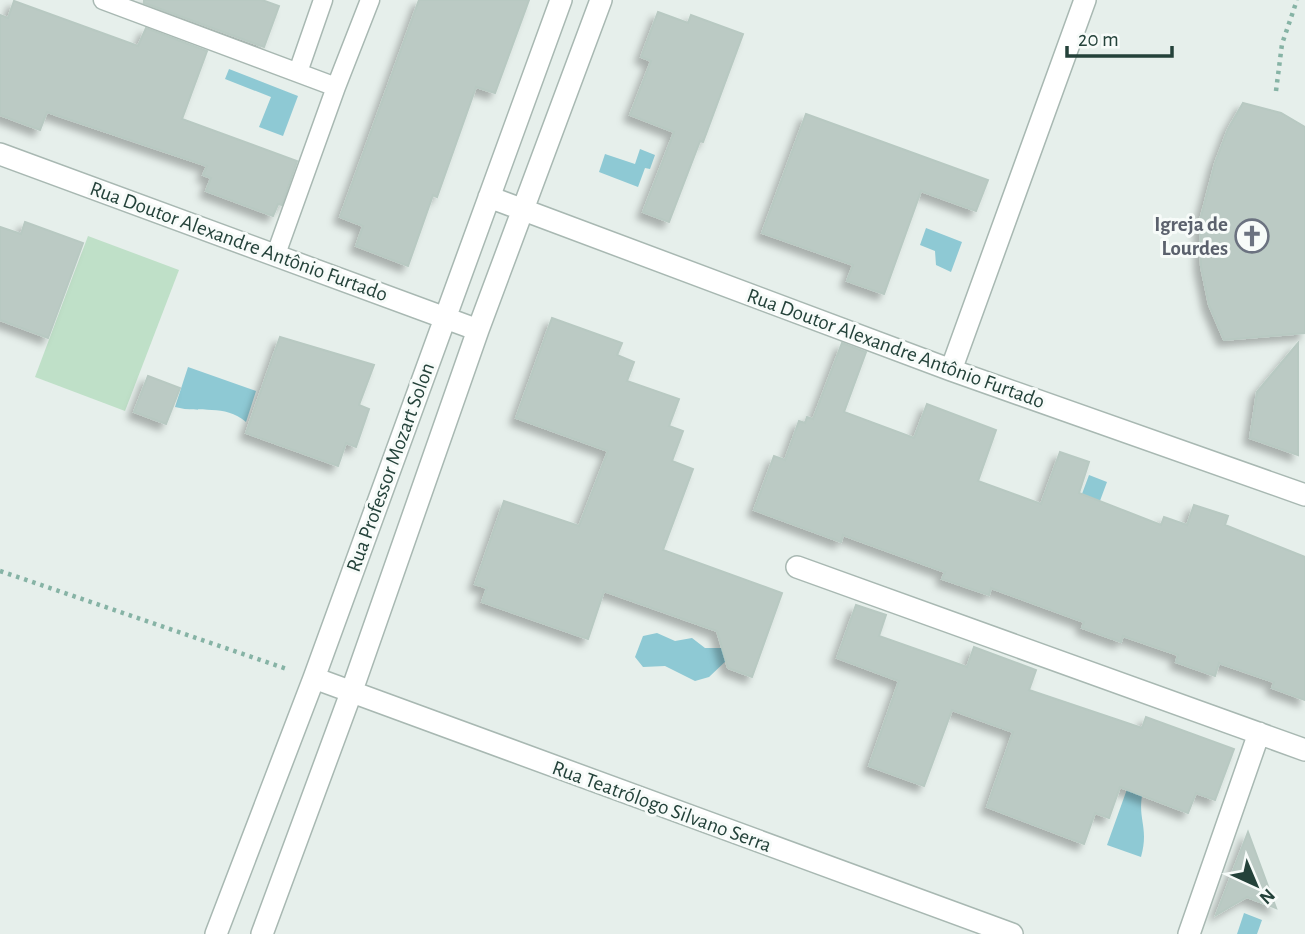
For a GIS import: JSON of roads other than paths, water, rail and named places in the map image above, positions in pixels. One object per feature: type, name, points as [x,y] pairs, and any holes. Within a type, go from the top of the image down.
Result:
[{"type":"street","name":"Rua Professor Mozart Solon","points":[[216,934],[314,678],[561,0]]},
{"type":"street","name":"Rua Professor Mozart Solon","points":[[262,934],[351,692],[478,330],[601,0]]},
{"type":"street","points":[[951,370],[1085,0]]},
{"type":"street","name":"Rua Doutor Alexandre Antônio Furtado","points":[[0,154],[478,330]]},
{"type":"street","name":"Rua Doutor Alexandre Antônio Furtado","points":[[489,197],[951,370],[1305,495]]},
{"type":"street","points":[[797,568],[1305,750]]},
{"type":"street","name":"Rua Teatrólogo Silvano Serra","points":[[314,678],[974,928],[1012,934]]},
{"type":"street","points":[[1189,934],[1259,733]]},
{"type":"lane","points":[[103,0],[336,88]]},
{"type":"lane","points":[[298,72],[323,0]]},
{"type":"lane","points":[[276,254],[370,0]]},
{"type":"water","points":[[229,69],[298,96],[283,136],[259,127],[271,97],[225,79]]},
{"type":"water","points":[[640,149],[655,155],[650,169],[645,168],[638,187],[599,172],[605,154],[635,164]]},
{"type":"water","points":[[926,228],[962,242],[951,272],[936,265],[935,251],[920,245]]},
{"type":"water","points":[[188,367],[256,391],[246,422],[238,416],[221,411],[175,407]]},
{"type":"water","points":[[1089,475],[1107,482],[1094,517],[1076,510]]},
{"type":"water","points":[[657,633],[675,641],[692,638],[705,648],[725,648],[728,659],[709,677],[695,681],[665,666],[643,667],[635,657],[643,636]]},
{"type":"water","points":[[1140,753],[1150,756],[1136,794],[1142,796],[1144,839],[1141,857],[1107,845]]},
{"type":"water","points":[[1244,913],[1262,920],[1257,934],[1237,934]]},
{"type":"place","name":"Igreja de Lourdes","points":[[1252,236]]}]
